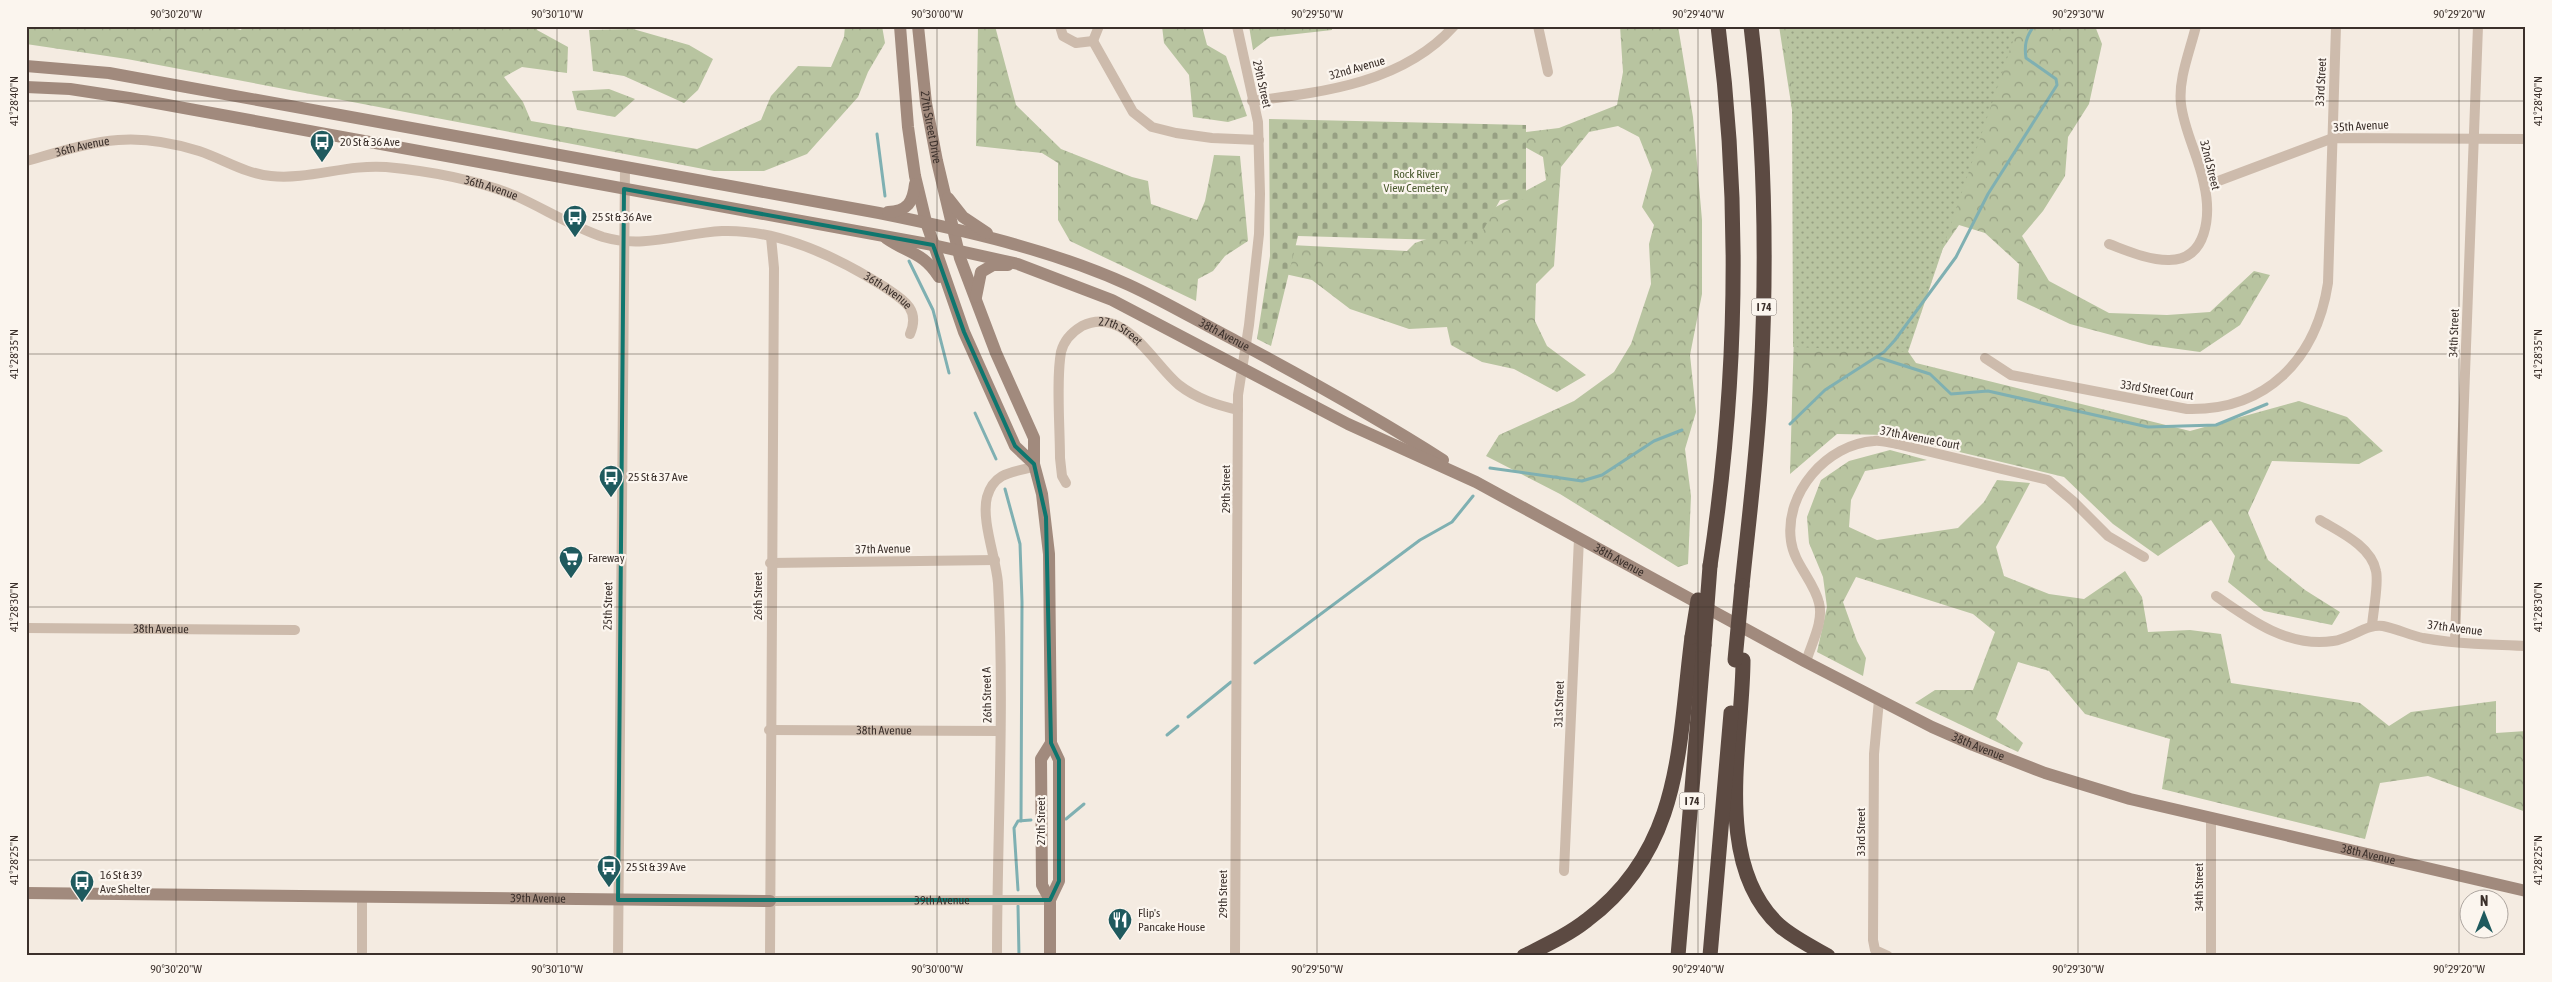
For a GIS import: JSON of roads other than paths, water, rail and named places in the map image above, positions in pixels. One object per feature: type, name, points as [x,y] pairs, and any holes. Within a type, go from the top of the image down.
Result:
[{"type":"highway","name":"I 74","points":[[1678,956],[1698,641],[1707,565],[1718,510],[1728,402],[1733,270],[1728,132],[1718,26]]},
{"type":"highway","name":"I 74","points":[[1710,956],[1739,660],[1742,586],[1760,398],[1763,330],[1763,199],[1758,99],[1750,26]]},
{"type":"highway","points":[[1524,956],[1563,936],[1599,911],[1626,883],[1652,845],[1664,816],[1673,781],[1698,641]]},
{"type":"highway","points":[[1739,660],[1743,693],[1736,807],[1743,858],[1753,888],[1770,915],[1794,937],[1828,956]]},
{"type":"main road","name":"27th Street Drive","points":[[900,26],[904,98],[916,176],[926,222]]},
{"type":"main road","name":"27th Street Drive","points":[[918,26],[926,103],[952,228]]},
{"type":"main road","points":[[26,66],[109,73],[879,213],[952,228]]},
{"type":"main road","name":"36th Avenue","points":[[26,87],[70,89],[112,96],[958,250]]},
{"type":"main road","points":[[879,213],[898,212],[908,206],[913,197],[916,176]]},
{"type":"main road","points":[[944,193],[963,217],[995,239]]},
{"type":"main road","points":[[926,222],[964,332],[1016,446],[1034,466]]},
{"type":"main road","name":"38th Avenue","points":[[952,228],[1076,264],[1129,285],[1246,346],[1372,416],[1476,482],[1578,538],[1806,662],[1940,730],[2045,773],[2130,799],[2526,890]]},
{"type":"main road","name":"27th Street","points":[[952,228],[976,305],[1034,438],[1034,466],[1043,502],[1049,554],[1051,743],[1059,760],[1059,881],[1050,900],[1050,956]]},
{"type":"main road","points":[[882,236],[900,248],[916,254],[930,263],[950,295]]},
{"type":"main road","name":"38th Avenue","points":[[958,250],[1018,264],[1112,300],[1348,424],[1476,482]]},
{"type":"main road","points":[[976,305],[977,287],[981,272],[993,265],[1018,264]]},
{"type":"main road","name":"27th Street","points":[[1050,900],[1042,885],[1041,759],[1051,743]]},
{"type":"main road","name":"39th Avenue","points":[[26,893],[770,901]]},
{"type":"street","points":[[1060,26],[1063,36],[1076,43],[1093,41]]},
{"type":"street","points":[[1093,41],[1099,26]]},
{"type":"street","name":"29th Street","points":[[1235,956],[1238,410],[1241,367],[1246,346],[1258,234],[1259,140],[1237,26]]},
{"type":"street","name":"32nd Avenue","points":[[1252,101],[1323,90],[1379,77],[1411,60],[1454,26]]},
{"type":"street","points":[[1538,26],[1548,72]]},
{"type":"street","name":"32nd Street","points":[[2110,244],[2155,259],[2177,260],[2195,250],[2206,230],[2205,186],[2181,105],[2180,90],[2196,26]]},
{"type":"street","name":"33rd Street","points":[[2332,139],[2336,26]]},
{"type":"street","name":"34th Street","points":[[2455,640],[2478,26]]},
{"type":"street","points":[[1093,41],[1133,112],[1152,127],[1203,137],[1259,140]]},
{"type":"street","name":"35th Avenue","points":[[2205,186],[2332,139],[2349,137],[2526,139]]},
{"type":"street","name":"36th Avenue","points":[[26,161],[98,141],[136,138],[166,141],[209,154],[240,168],[272,176],[343,168],[386,168],[466,181],[500,190],[604,237],[658,242],[723,231],[745,232],[771,237],[796,244],[849,266],[900,298],[907,303],[914,317],[910,334]]},
{"type":"street","name":"33rd Street Court","points":[[1985,358],[2011,375],[2187,409],[2208,410],[2239,403],[2268,387],[2287,372],[2302,356],[2322,316],[2328,284],[2332,139]]},
{"type":"street","name":"25th Street","points":[[618,956],[624,189],[626,167]]},
{"type":"street","name":"26th Street","points":[[770,956],[769,730],[774,268],[771,237]]},
{"type":"street","name":"27th Street","points":[[1066,483],[1062,476],[1060,458],[1061,352],[1071,334],[1086,325],[1107,323],[1126,330],[1144,346],[1180,386],[1201,399],[1238,410]]},
{"type":"street","name":"37th Avenue Court","points":[[1806,662],[1820,616],[1819,603],[1794,554],[1791,532],[1793,511],[1813,472],[1831,455],[1845,449],[1874,441],[1897,444],[2048,480],[2073,500],[2108,536],[2144,557]]},
{"type":"street","name":"26th Street A","points":[[997,956],[1000,731],[998,582],[986,506],[990,487],[1002,474],[1034,466]]},
{"type":"street","points":[[2216,596],[2251,621],[2294,640],[2332,642],[2356,635],[2372,626],[2376,572],[2369,556],[2353,540],[2320,520]]},
{"type":"street","name":"31st Street","points":[[1564,871],[1578,538]]},
{"type":"street","name":"37th Avenue","points":[[770,563],[995,560]]},
{"type":"street","name":"37th Avenue","points":[[2372,626],[2383,626],[2424,638],[2487,645],[2526,646]]},
{"type":"street","name":"38th Avenue","points":[[26,628],[295,630]]},
{"type":"street","name":"33rd Street","points":[[1879,700],[1874,754],[1873,940],[1875,950],[1888,956]]},
{"type":"street","name":"38th Avenue","points":[[769,730],[1000,731]]},
{"type":"street","name":"34th Street","points":[[2211,818],[2211,956]]},
{"type":"street","points":[[362,898],[362,956]]},
{"type":"street","name":"39th Avenue","points":[[770,901],[1050,900]]},
{"type":"waterway","points":[[1790,424],[1825,390],[1884,352],[1895,340],[1956,257],[1988,194],[2057,85],[2056,79],[2026,58],[2026,41],[2034,26]]},
{"type":"waterway","points":[[877,134],[885,196]]},
{"type":"waterway","points":[[909,261],[933,310],[949,373]]},
{"type":"waterway","points":[[1877,357],[1930,374],[1951,394],[1988,391],[2148,427],[2216,425],[2267,404]]},
{"type":"waterway","points":[[975,413],[996,459]]},
{"type":"waterway","points":[[1490,468],[1582,481],[1602,475],[1654,441],[1682,430]]},
{"type":"waterway","points":[[1005,489],[1020,544],[1022,602],[1021,821]]},
{"type":"waterway","points":[[1255,663],[1420,540],[1452,522],[1473,496]]},
{"type":"waterway","points":[[1188,717],[1231,682]]},
{"type":"waterway","points":[[1167,735],[1178,726]]},
{"type":"waterway","points":[[1066,819],[1084,804]]},
{"type":"waterway","points":[[1018,890],[1014,828],[1018,821],[1031,820]]},
{"type":"waterway","points":[[1018,906],[1019,956]]},
{"type":"place","name":"20 St & 36 Ave","points":[[322,163]]},
{"type":"place","name":"25 St & 36 Ave","points":[[575,238]]},
{"type":"place","name":"25 St & 37 Ave","points":[[611,498]]},
{"type":"place","name":"Fareway","points":[[571,579]]},
{"type":"place","name":"25 St & 39 Ave","points":[[609,888]]},
{"type":"place","name":"16 St & 39 Ave Shelter","points":[[82,903]]},
{"type":"place","name":"Flip's Pancake House","points":[[1120,941]]},
{"type":"park label","name":"Rock River View Cemetery","points":[[1416,181]]}]
